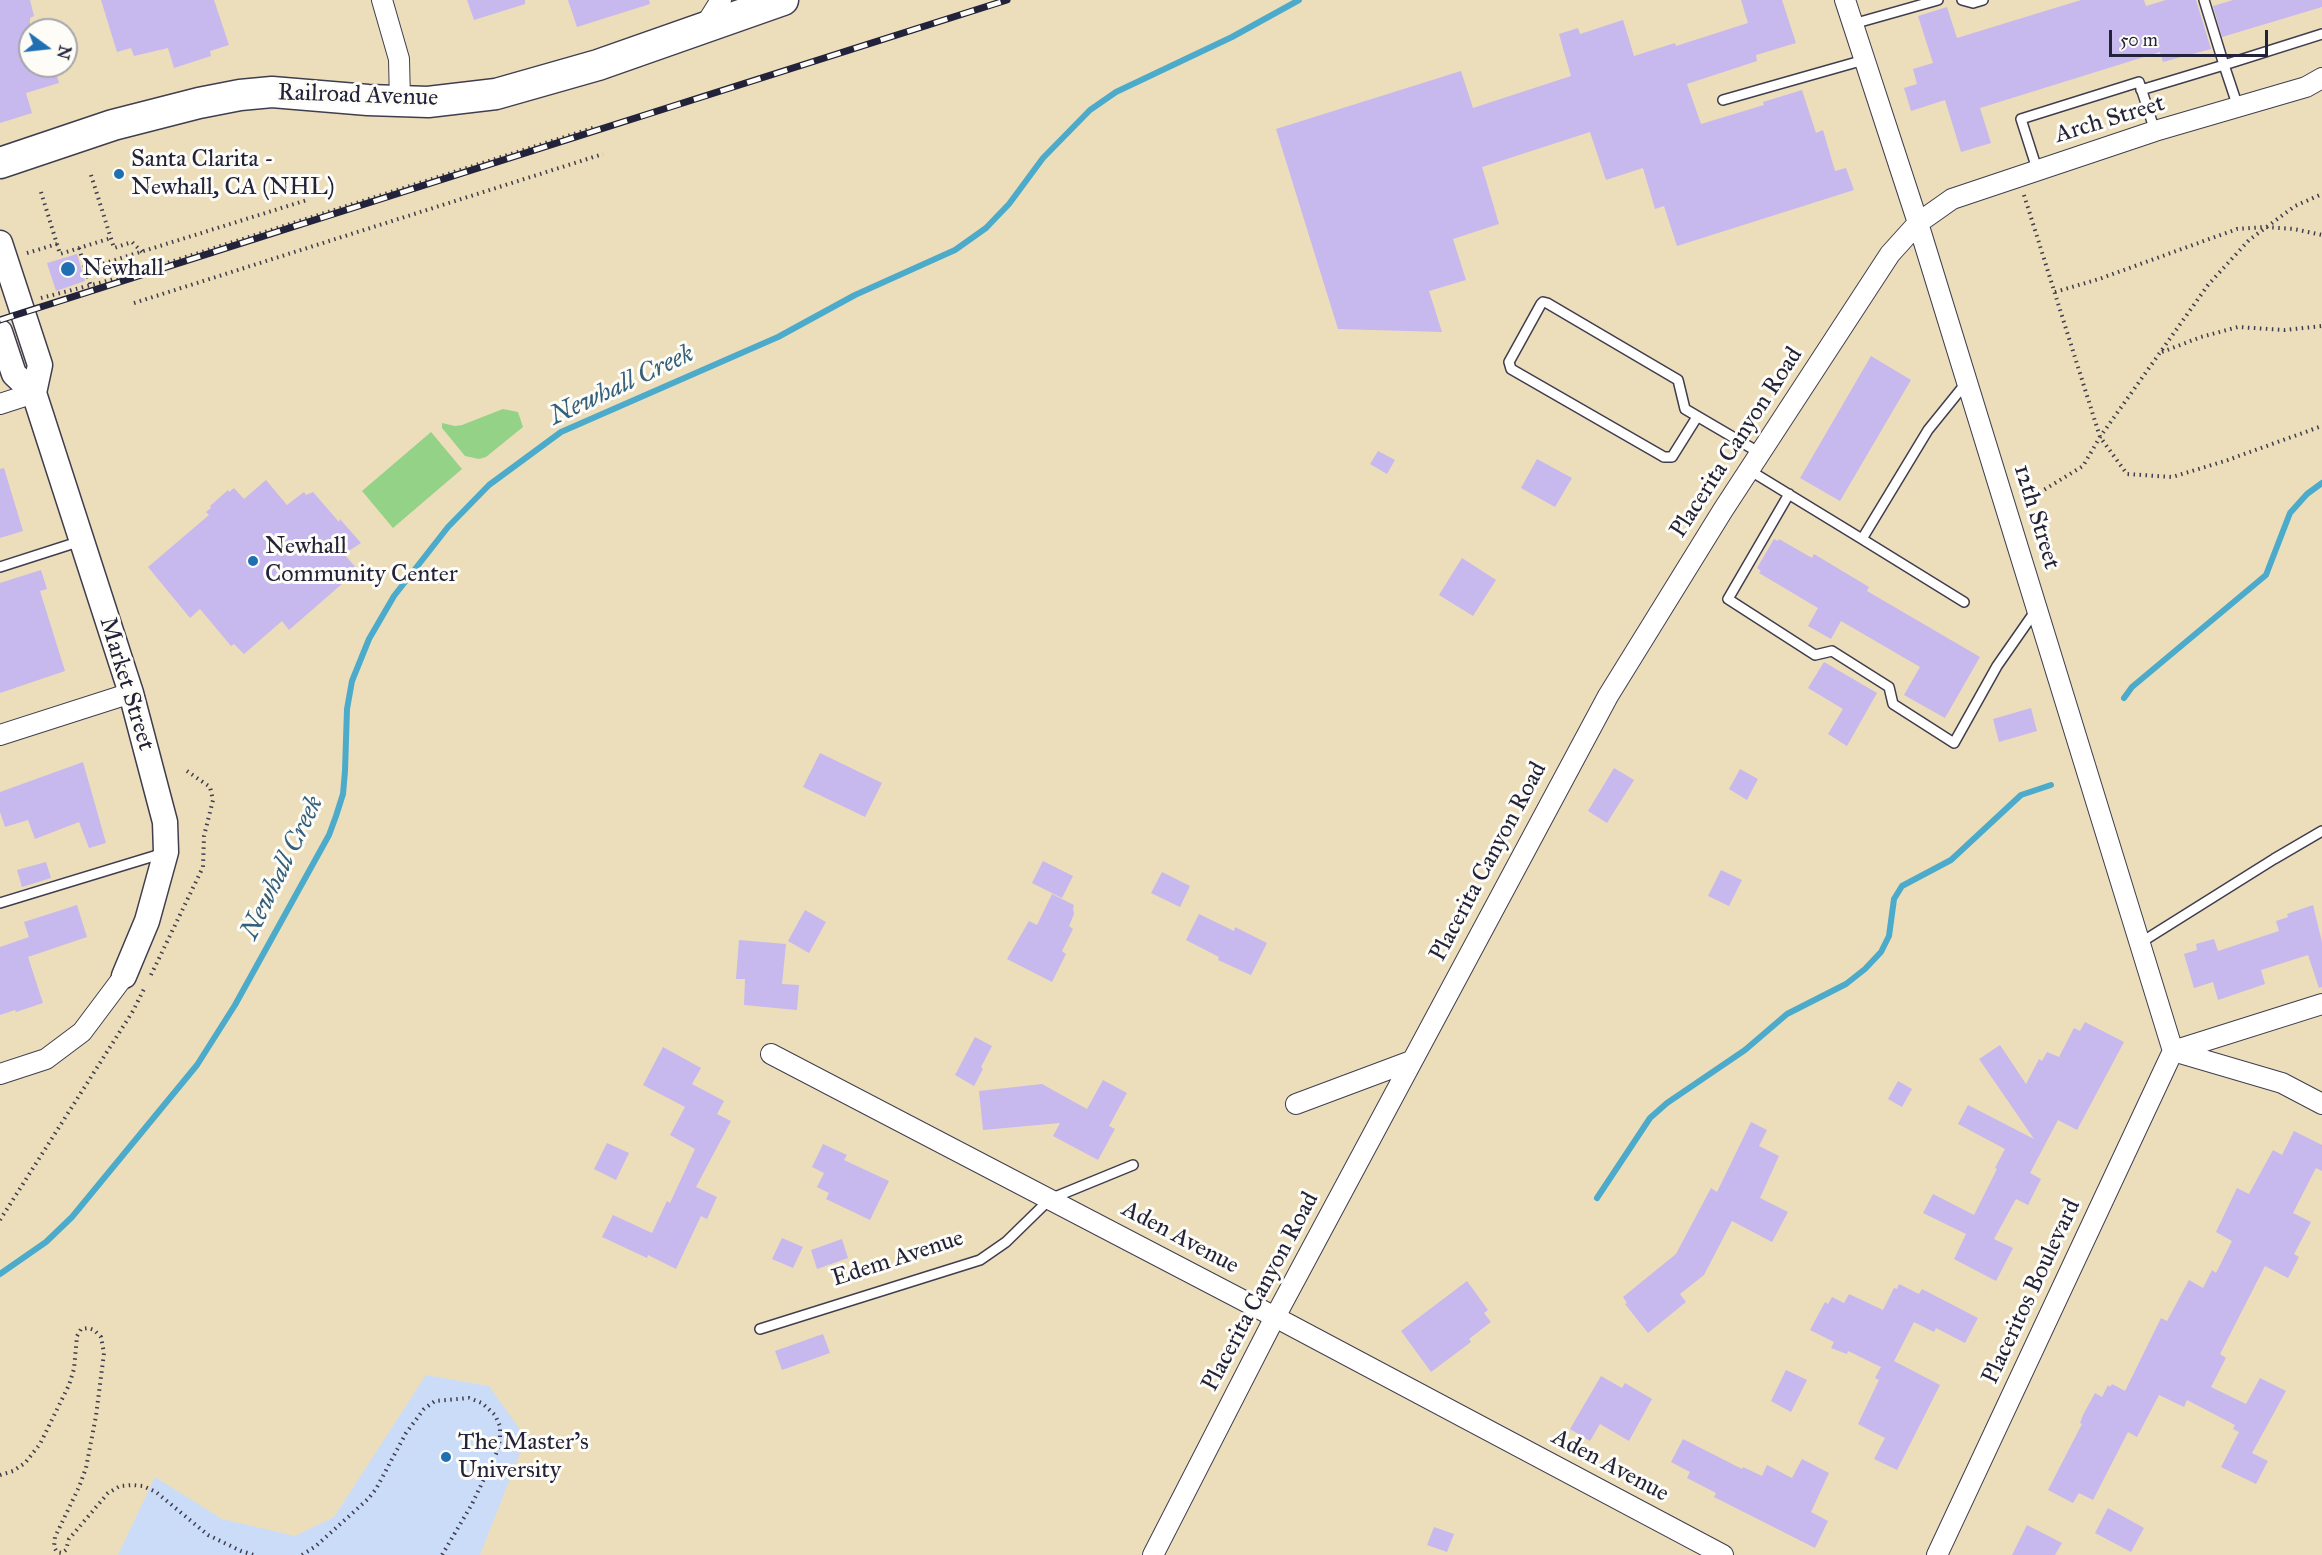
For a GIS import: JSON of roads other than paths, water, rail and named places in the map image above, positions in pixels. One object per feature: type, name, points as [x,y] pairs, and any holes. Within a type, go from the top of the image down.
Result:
[{"type":"main road","name":"Railroad Avenue","points":[[0,164],[113,125],[240,95],[272,92],[400,101],[450,100],[496,93],[598,65],[783,0]]},
{"type":"street","points":[[382,0],[399,59],[400,101]]},
{"type":"street","points":[[704,27],[721,0]]},
{"type":"street","name":"12th Street","points":[[1845,0],[1918,223],[2174,1051]]},
{"type":"street","name":"Arch Street","points":[[1918,223],[1952,199],[2155,131],[2306,87],[2322,78]]},
{"type":"street","name":"Placerita Canyon Road","points":[[1153,1555],[1275,1317],[1608,696],[1749,470],[1890,254],[1918,223]]},
{"type":"street","name":"Market Street","points":[[0,243],[40,365],[34,393]]},
{"type":"street","name":"Market Street","points":[[0,332],[14,374],[34,393],[131,693],[165,822],[166,852],[147,921],[124,976]]},
{"type":"street","points":[[0,404],[34,393]]},
{"type":"street","points":[[0,735],[131,693]]},
{"type":"street","points":[[0,1074],[46,1059],[82,1032],[124,976]]},
{"type":"street","points":[[2174,1051],[2322,1004]]},
{"type":"street","points":[[2174,1051],[2282,1083],[2322,1104]]},
{"type":"street","name":"Placeritos Boulevard","points":[[1937,1555],[2174,1051]]},
{"type":"street","name":"Aden Avenue","points":[[771,1054],[1275,1317],[1723,1555]]},
{"type":"street","points":[[1296,1104],[1411,1061]]},
{"type":"lane","points":[[1853,24],[1938,0]]},
{"type":"lane","points":[[1962,0],[1973,3],[1983,0]]},
{"type":"lane","points":[[2204,0],[2238,107]]},
{"type":"lane","points":[[2141,90],[2322,34]]},
{"type":"lane","points":[[1723,100],[1864,60]]},
{"type":"lane","points":[[2037,169],[2021,119],[2139,82],[2155,131]]},
{"type":"lane","points":[[1697,417],[1672,457],[1664,457],[1511,369],[1509,362],[1540,304],[1547,303],[1678,380],[1685,409],[1760,453]]},
{"type":"lane","points":[[1862,539],[1928,429],[1967,381]]},
{"type":"lane","points":[[1749,470],[1964,602]]},
{"type":"lane","points":[[1789,494],[1728,599],[1815,655],[1832,651],[1889,687],[1893,704],[1954,743],[1997,666],[2037,609]]},
{"type":"lane","points":[[0,567],[81,541]]},
{"type":"lane","points":[[2140,943],[2322,831]]},
{"type":"lane","points":[[0,903],[166,852]]},
{"type":"lane","name":"Edem Avenue","points":[[760,1329],[981,1260],[1006,1242],[1050,1199],[1133,1166]]},
{"type":"waterway","name":"Newhall Creek","points":[[0,1274],[46,1242],[72,1217],[197,1065],[235,1005],[329,835],[336,816],[343,794],[347,709],[352,681],[369,639],[394,596],[448,527],[489,485],[561,432],[778,337],[855,295],[955,250],[986,228],[1009,204],[1043,158],[1090,110],[1116,92],[1232,37],[1299,0]]},
{"type":"waterway","points":[[2124,698],[2132,687],[2266,575],[2290,513],[2307,494],[2322,483]]},
{"type":"waterway","points":[[1597,1198],[1650,1118],[1667,1103],[1745,1050],[1787,1014],[1846,984],[1865,969],[1881,952],[1889,936],[1894,899],[1902,886],[1951,860],[2021,795],[2051,785]]},
{"type":"railway","points":[[0,320],[1007,0]]},
{"type":"place","name":"Santa Clarita - Newhall, CA (NHL)","points":[[119,174]]},
{"type":"place","name":"Newhall","points":[[68,269]]},
{"type":"place","name":"Newhall Community Center","points":[[253,561]]},
{"type":"place","name":"The Master's University","points":[[446,1457]]}]
